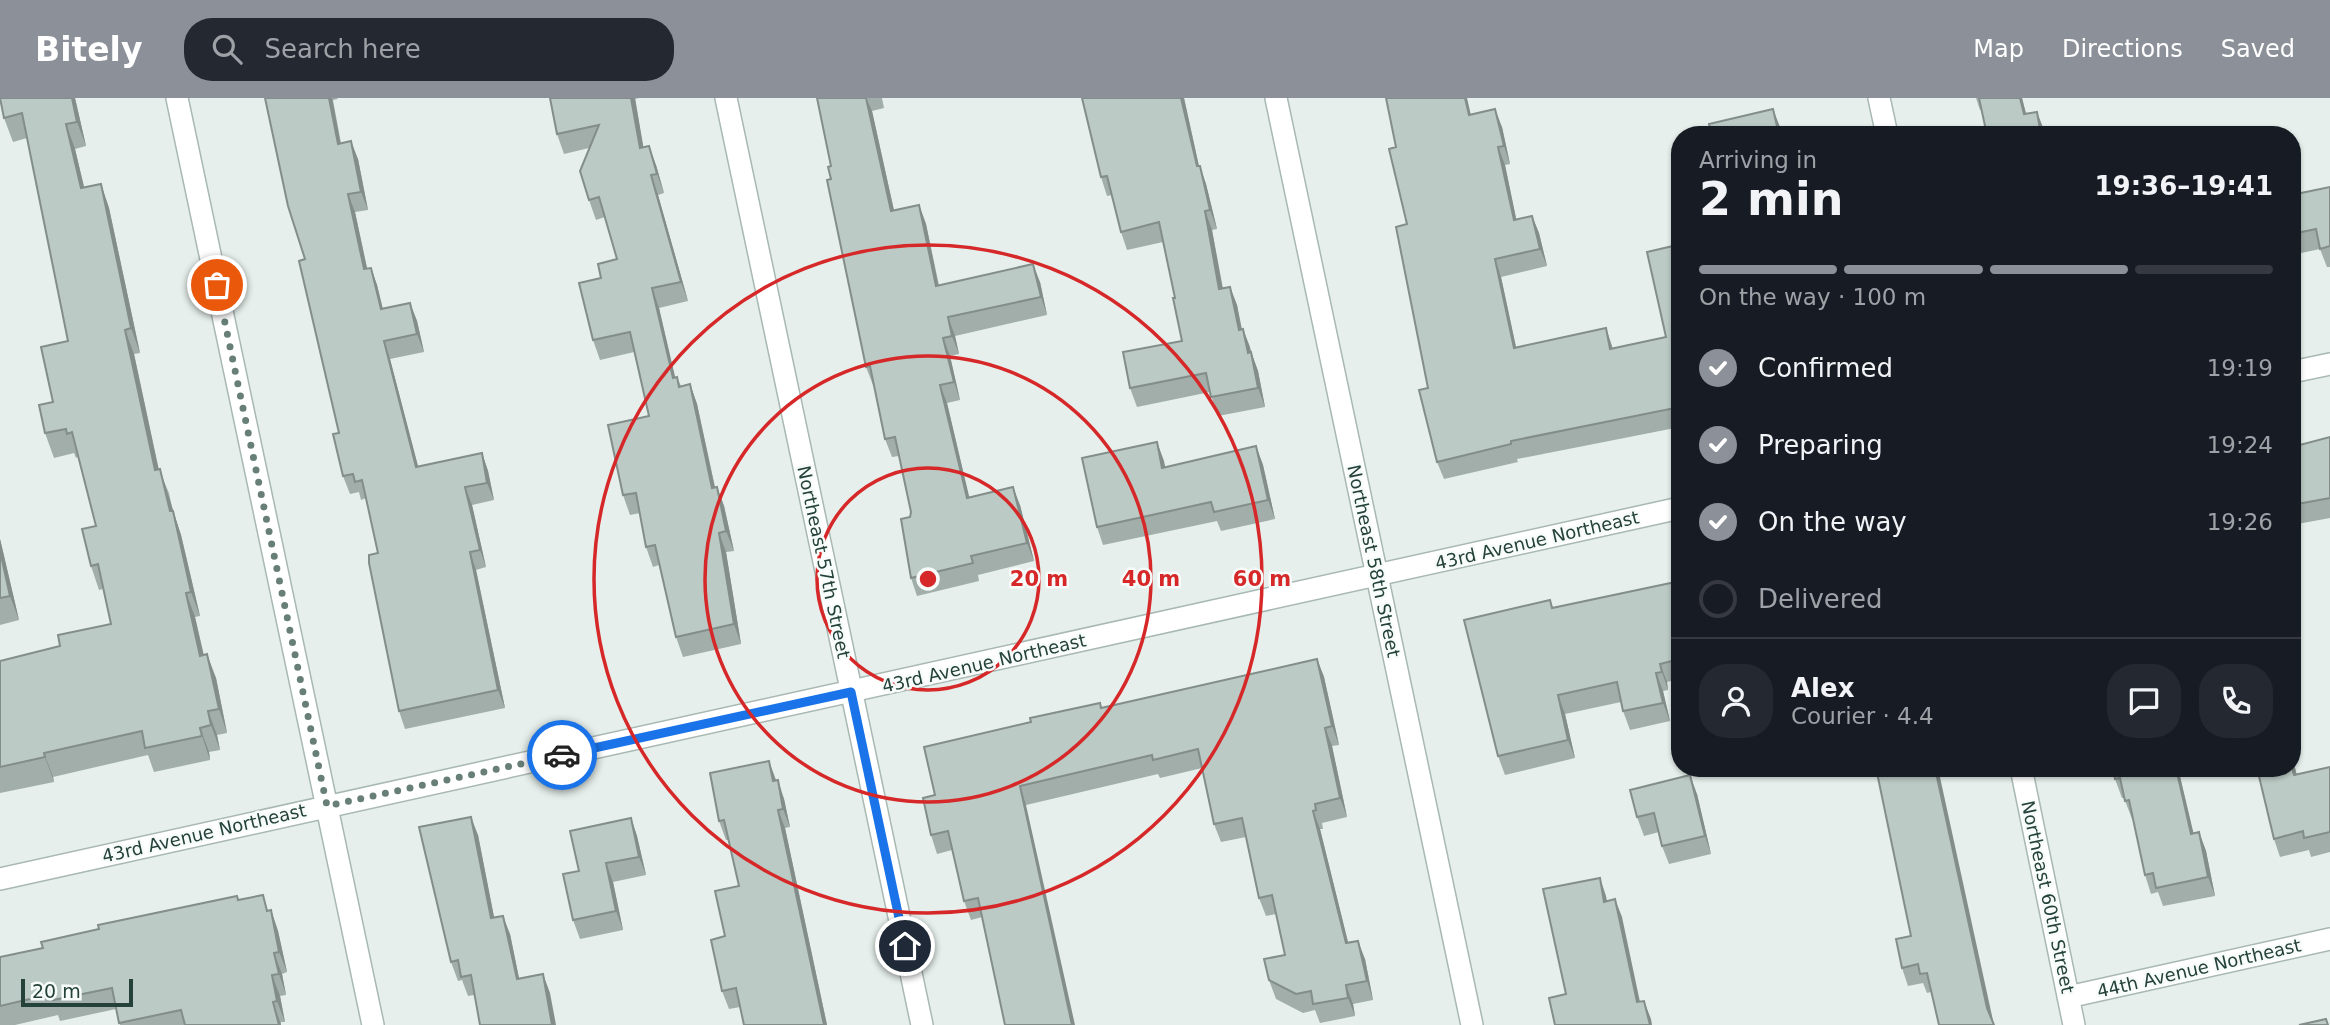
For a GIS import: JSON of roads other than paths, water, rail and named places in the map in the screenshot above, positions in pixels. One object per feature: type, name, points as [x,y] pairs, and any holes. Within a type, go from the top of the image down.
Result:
[{"type":"street","points":[[177,98],[373,1025]]},
{"type":"street","name":"Northeast 57th Street","points":[[726,98],[922,1025]]},
{"type":"street","name":"Northeast 58th Street","points":[[1276,98],[1472,1025]]},
{"type":"street","points":[[1879,98],[1885,126]]},
{"type":"street","points":[[2301,370],[2330,364]]},
{"type":"street","name":"43rd Avenue Northeast","points":[[0,879],[1671,510]]},
{"type":"street","name":"Northeast 60th Street","points":[[2023,777],[2074,1025]]},
{"type":"street","name":"44th Avenue Northeast","points":[[2068,997],[2330,939]]}]
